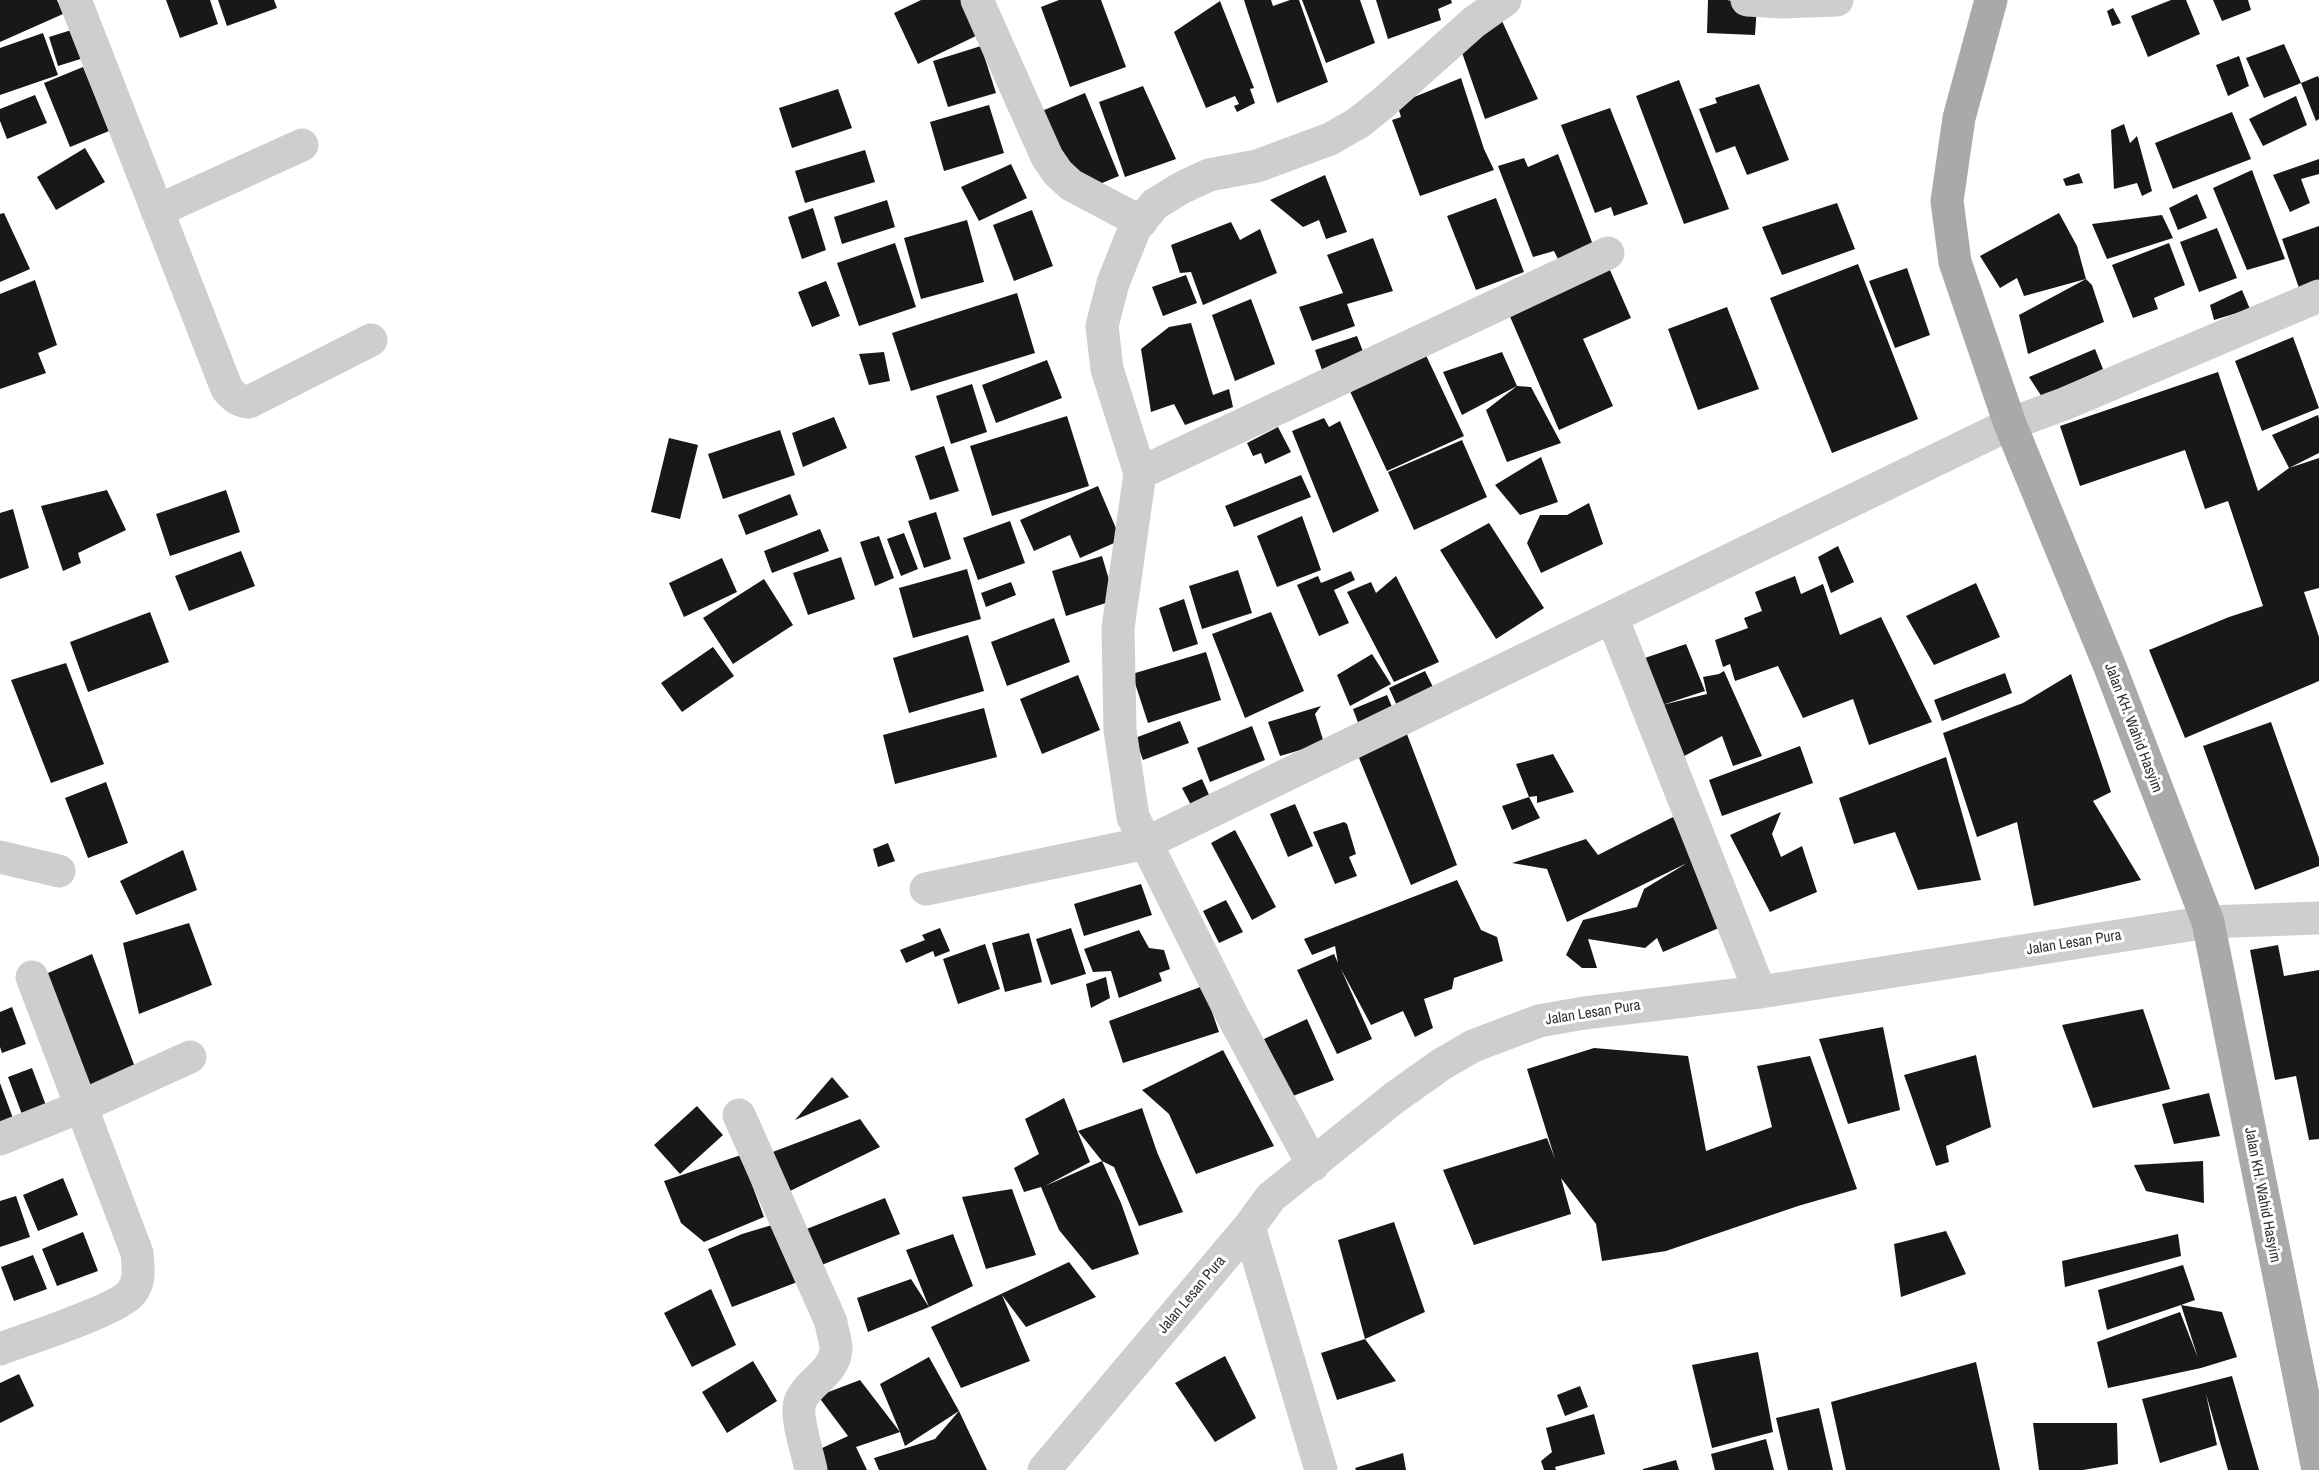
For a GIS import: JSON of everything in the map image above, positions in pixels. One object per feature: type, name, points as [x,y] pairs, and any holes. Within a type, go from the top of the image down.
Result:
[{"type":"main road","name":"Jalan KH. Wahid Hasyim","points":[[1991,0],[1959,118],[1947,201],[1955,262],[2010,424],[2110,667],[2208,922],[2318,1470]]},
{"type":"street","points":[[75,0],[227,388],[239,401],[249,402],[371,340]]},
{"type":"street","points":[[977,0],[1047,157],[1058,173],[1071,185],[1141,222]]},
{"type":"street","points":[[1313,1165],[1231,1013],[1133,817],[1120,730],[1117,651],[1118,628],[1140,473],[1107,369],[1102,326],[1113,283],[1135,228],[1155,204],[1209,175],[1257,166],[1330,139],[1358,123],[1474,22],[1505,0]]},
{"type":"street","points":[[1747,0],[1783,2],[1837,0]]},
{"type":"street","points":[[157,211],[302,145]]},
{"type":"street","points":[[1140,473],[1608,253]]},
{"type":"street","points":[[926,889],[1146,843],[2010,424],[2064,404],[2319,296]]},
{"type":"street","points":[[1612,617],[1760,992]]},
{"type":"street","points":[[0,857],[59,871]]},
{"type":"street","name":"Jalan Lesan Pura","points":[[1044,1470],[1249,1227],[1271,1197],[1394,1098],[1442,1064],[1473,1046],[1539,1021],[1584,1012],[1760,992],[2208,922],[2319,918]]},
{"type":"street","points":[[0,1349],[112,1306],[131,1293],[139,1276],[137,1253],[32,977]]},
{"type":"street","points":[[0,1139],[80,1107],[190,1057]]},
{"type":"street","points":[[738,1115],[831,1322],[836,1350],[831,1367],[807,1389],[799,1403],[800,1421],[811,1470]]},
{"type":"street","points":[[1249,1227],[1322,1470]]},
{"type":"building","points":[[0,0],[57,0],[63,14],[0,42]]},
{"type":"building","points":[[166,0],[210,0],[218,24],[180,38]]},
{"type":"building","points":[[218,0],[274,0],[277,8],[227,26]]},
{"type":"building","points":[[921,0],[963,0],[980,34],[918,64],[894,13]]},
{"type":"building","points":[[1059,0],[1101,0],[1126,67],[1070,87],[1041,7]]},
{"type":"building","points":[[1244,0],[1271,0],[1273,6],[1290,0],[1299,0],[1328,82],[1277,103]]},
{"type":"building","points":[[1302,0],[1360,0],[1375,43],[1326,63]]},
{"type":"building","points":[[1376,0],[1451,0],[1452,3],[1438,9],[1441,20],[1388,39]]},
{"type":"building","points":[[1708,0],[1727,0],[1757,6],[1755,35],[1707,33]]},
{"type":"building","points":[[2171,0],[2186,0],[2200,34],[2148,57],[2131,16]]},
{"type":"building","points":[[2213,0],[2248,0],[2251,10],[2222,21]]},
{"type":"building","points":[[1220,1],[1254,88],[1250,89],[1255,103],[1237,112],[1234,106],[1239,104],[1235,96],[1206,108],[1174,32]]},
{"type":"building","points":[[2113,8],[2121,23],[2112,26],[2107,11]]},
{"type":"building","points":[[1502,21],[1538,99],[1485,119],[1458,41]]},
{"type":"building","points":[[81,27],[90,56],[58,66],[49,37]]},
{"type":"building","points":[[43,33],[58,75],[0,95],[0,48]]},
{"type":"building","points":[[2284,44],[2301,83],[2264,98],[2246,58]]},
{"type":"building","points":[[981,46],[996,93],[948,107],[933,61]]},
{"type":"building","points":[[2239,56],[2249,86],[2228,96],[2216,65]]},
{"type":"building","points":[[83,67],[109,131],[70,147],[44,83]]},
{"type":"building","points":[[2318,76],[2319,119],[2316,121],[2301,83]]},
{"type":"building","points":[[1461,78],[1484,149],[1494,170],[1420,196],[1392,120],[1401,117],[1397,104]]},
{"type":"building","points":[[1679,80],[1729,209],[1684,224],[1636,96]]},
{"type":"building","points":[[1759,84],[1789,160],[1747,175],[1735,146],[1716,153],[1699,109],[1717,103],[1715,98]]},
{"type":"building","points":[[1143,86],[1176,159],[1125,177],[1099,102]]},
{"type":"building","points":[[838,89],[852,128],[792,148],[779,108]]},
{"type":"building","points":[[1085,93],[1119,176],[1090,188],[1058,165],[1037,113]]},
{"type":"building","points":[[35,95],[47,123],[7,139],[0,121],[0,109]]},
{"type":"building","points":[[2296,96],[2307,125],[2263,146],[2249,119]]},
{"type":"building","points":[[989,105],[1004,153],[944,171],[930,122]]},
{"type":"building","points":[[1610,108],[1648,204],[1614,216],[1611,207],[1595,213],[1561,125]]},
{"type":"building","points":[[2232,112],[2251,159],[2173,189],[2155,143]]},
{"type":"building","points":[[2124,124],[2130,143],[2137,136],[2152,191],[2142,196],[2137,183],[2114,189],[2111,130]]},
{"type":"building","points":[[85,148],[105,182],[56,210],[37,177]]},
{"type":"building","points":[[865,150],[875,182],[805,203],[795,171]]},
{"type":"building","points":[[1558,154],[1595,250],[1559,261],[1554,251],[1533,257],[1498,166],[1524,158],[1528,167]]},
{"type":"building","points":[[2319,159],[2319,174],[2301,179],[2310,203],[2290,212],[2273,175]]},
{"type":"building","points":[[1011,164],[1027,198],[979,221],[961,187]]},
{"type":"building","points":[[2252,170],[2285,259],[2247,270],[2213,188]]},
{"type":"building","points":[[2079,173],[2083,183],[2066,186],[2063,179]]},
{"type":"building","points":[[1325,175],[1347,232],[1326,239],[1319,220],[1303,227],[1270,200]]},
{"type":"building","points":[[2197,194],[2207,218],[2178,230],[2169,208]]},
{"type":"building","points":[[1496,198],[1524,272],[1476,290],[1447,216]]},
{"type":"building","points":[[887,200],[895,227],[842,244],[834,217]]},
{"type":"building","points":[[1837,203],[1855,249],[1782,275],[1762,227]]},
{"type":"building","points":[[813,208],[826,250],[802,259],[788,217]]},
{"type":"building","points":[[1032,210],[1053,266],[1014,281],[993,225]]},
{"type":"building","points":[[4,213],[30,269],[0,282],[0,214]]},
{"type":"building","points":[[2059,213],[2077,246],[2086,279],[2024,296],[2017,278],[2000,288],[1980,256]]},
{"type":"building","points":[[2162,215],[2173,238],[2107,259],[2092,224]]},
{"type":"building","points":[[967,220],[984,282],[921,299],[904,238]]},
{"type":"building","points":[[1231,222],[1240,240],[1260,229],[1277,273],[1203,305],[1191,272],[1180,273],[1171,245]]},
{"type":"building","points":[[2319,226],[2319,281],[2299,288],[2282,239]]},
{"type":"building","points":[[2217,228],[2237,278],[2199,292],[2180,242]]},
{"type":"building","points":[[1373,238],[1393,291],[1347,304],[1355,326],[1312,341],[1299,307],[1343,293],[1327,255]]},
{"type":"building","points":[[895,243],[916,307],[859,326],[837,263]]},
{"type":"building","points":[[2169,243],[2185,285],[2154,298],[2158,309],[2133,318],[2112,265]]},
{"type":"building","points":[[1606,261],[1631,318],[1583,339],[1613,406],[1559,430],[1505,305]]},
{"type":"building","points":[[1858,264],[1918,419],[1832,453],[1770,298]]},
{"type":"building","points":[[1907,268],[1930,335],[1895,348],[1869,281]]},
{"type":"building","points":[[1186,275],[1197,303],[1163,316],[1152,287]]},
{"type":"building","points":[[2086,279],[2092,285],[2104,322],[2028,354],[2019,315]]},
{"type":"building","points":[[35,280],[57,345],[38,353],[46,373],[0,389],[0,294]]},
{"type":"building","points":[[826,281],[840,316],[812,327],[798,292]]},
{"type":"building","points":[[2242,290],[2250,309],[2214,320],[2210,305]]},
{"type":"building","points":[[1017,293],[1035,353],[911,391],[892,333]]},
{"type":"building","points":[[1251,299],[1275,364],[1235,381],[1212,315]]},
{"type":"building","points":[[1727,307],[1759,389],[1698,410],[1668,329]]},
{"type":"building","points":[[1191,323],[1213,395],[1229,389],[1233,407],[1185,425],[1174,404],[1151,412],[1141,349],[1169,327]]},
{"type":"building","points":[[1357,336],[1366,359],[1323,373],[1315,350]]},
{"type":"building","points":[[2293,337],[2319,408],[2262,431],[2235,361]]},
{"type":"building","points":[[2095,349],[2103,369],[2042,397],[2029,377]]},
{"type":"building","points":[[1424,351],[1464,436],[1387,471],[1348,387]]},
{"type":"building","points":[[884,352],[890,381],[869,385],[859,354]]},
{"type":"building","points":[[1502,352],[1517,386],[1462,415],[1443,372]]},
{"type":"building","points":[[1047,360],[1062,398],[996,423],[982,385]]},
{"type":"building","points":[[2218,372],[2258,491],[2289,468],[2319,458],[2319,588],[2304,592],[2319,637],[2319,681],[2185,738],[2149,650],[2229,617],[2263,606],[2228,501],[2205,509],[2185,450],[2080,486],[2060,426]]},
{"type":"building","points":[[972,384],[987,432],[951,444],[936,396]]},
{"type":"building","points":[[1517,386],[1531,387],[1561,443],[1507,462],[1486,410]]},
{"type":"building","points":[[2318,415],[2319,453],[2289,468],[2272,435]]},
{"type":"building","points":[[1067,416],[1089,486],[992,516],[970,446]]},
{"type":"building","points":[[834,417],[847,448],[803,467],[792,433]]},
{"type":"building","points":[[1324,418],[1329,427],[1340,421],[1379,511],[1333,533],[1292,431]]},
{"type":"building","points":[[1278,427],[1291,452],[1265,464],[1261,453],[1253,456],[1247,443]]},
{"type":"building","points":[[780,430],[795,475],[723,499],[708,454]]},
{"type":"building","points":[[669,438],[698,445],[680,519],[651,512]]},
{"type":"building","points":[[1462,440],[1487,497],[1414,530],[1388,472]]},
{"type":"building","points":[[944,446],[959,491],[930,500],[915,456]]},
{"type":"building","points":[[1541,457],[1558,502],[1520,515],[1495,485]]},
{"type":"building","points":[[1301,475],[1311,497],[1234,527],[1225,506]]},
{"type":"building","points":[[1098,486],[1121,540],[1080,558],[1070,535],[1034,551],[1020,520]]},
{"type":"building","points":[[107,490],[126,530],[78,553],[81,563],[63,571],[41,506]]},
{"type":"building","points":[[226,490],[240,532],[170,556],[156,514]]},
{"type":"building","points":[[790,494],[798,515],[746,535],[738,515]]},
{"type":"building","points":[[1589,503],[1603,544],[1541,573],[1527,543],[1540,515],[1567,515]]},
{"type":"building","points":[[13,509],[29,568],[0,579],[0,513]]},
{"type":"building","points":[[936,512],[951,559],[924,568],[908,521]]},
{"type":"building","points":[[1302,516],[1321,570],[1277,587],[1257,536]]},
{"type":"building","points":[[1010,521],[1025,563],[978,580],[963,538]]},
{"type":"building","points":[[1489,523],[1544,608],[1496,639],[1440,550]]},
{"type":"building","points":[[820,529],[829,551],[772,573],[764,551]]},
{"type":"building","points":[[904,533],[918,569],[901,576],[887,539]]},
{"type":"building","points":[[879,536],[894,578],[875,586],[860,542]]},
{"type":"building","points":[[1838,546],[1854,582],[1831,593],[1818,557]]},
{"type":"building","points":[[241,551],[255,586],[189,611],[175,576]]},
{"type":"building","points":[[1102,556],[1115,600],[1066,616],[1052,571]]},
{"type":"building","points":[[841,557],[855,599],[808,615],[793,573]]},
{"type":"building","points":[[722,558],[737,592],[684,617],[669,583]]},
{"type":"building","points":[[967,569],[981,619],[913,638],[899,588]]},
{"type":"building","points":[[1238,570],[1252,613],[1202,629],[1189,586]]},
{"type":"building","points":[[1351,571],[1355,580],[1334,590],[1349,623],[1319,636],[1297,585],[1318,576],[1321,583]]},
{"type":"building","points":[[1396,576],[1439,662],[1394,682],[1347,592],[1371,582],[1376,593]]},
{"type":"building","points":[[1795,576],[1801,594],[1823,584],[1840,635],[1881,617],[1932,722],[1869,745],[1853,699],[1803,718],[1778,666],[1735,681],[1730,664],[1723,667],[1715,640],[1748,628],[1744,618],[1762,611],[1755,592]]},
{"type":"building","points":[[764,579],[793,625],[733,664],[703,618]]},
{"type":"building","points":[[1011,582],[1016,595],[986,607],[981,593]]},
{"type":"building","points":[[1976,583],[2000,637],[1934,665],[1906,616]]},
{"type":"building","points":[[1184,599],[1198,644],[1173,652],[1159,608]]},
{"type":"building","points":[[150,612],[169,662],[88,692],[70,642]]},
{"type":"building","points":[[1271,612],[1304,691],[1245,718],[1212,634]]},
{"type":"building","points":[[1054,618],[1070,662],[1007,686],[991,642]]},
{"type":"building","points":[[968,635],[984,691],[909,713],[893,658]]},
{"type":"building","points":[[1686,644],[1705,691],[1662,705],[1707,694],[1703,677],[1724,671],[1762,756],[1733,766],[1722,736],[1673,762],[1636,661]]},
{"type":"building","points":[[713,647],[734,676],[682,712],[661,683]]},
{"type":"building","points":[[1206,652],[1221,700],[1148,723],[1132,674]]},
{"type":"building","points":[[1372,654],[1391,684],[1350,706],[1337,675]]},
{"type":"building","points":[[66,663],[104,764],[51,783],[11,680]]},
{"type":"building","points":[[1425,671],[1433,687],[1398,708],[1389,688]]},
{"type":"building","points":[[2005,673],[2012,693],[1942,721],[1934,700]]},
{"type":"building","points":[[2071,674],[2111,792],[2093,801],[2141,880],[2034,906],[2017,822],[1977,837],[1943,733],[2023,703]]},
{"type":"building","points":[[1078,675],[1100,730],[1042,754],[1020,699]]},
{"type":"building","points":[[1387,695],[1395,714],[1360,728],[1353,709]]},
{"type":"building","points":[[1321,706],[1315,714],[1324,743],[1280,756],[1268,722]]},
{"type":"building","points":[[984,708],[997,757],[895,784],[883,735]]},
{"type":"building","points":[[1180,721],[1189,743],[1143,760],[1135,738]]},
{"type":"building","points":[[2271,722],[2319,858],[2319,866],[2255,890],[2203,746]]},
{"type":"building","points":[[1252,726],[1265,760],[1210,782],[1197,748]]},
{"type":"building","points":[[1405,729],[1457,865],[1411,885],[1357,753]]},
{"type":"building","points":[[1800,746],[1813,783],[1722,816],[1709,780]]},
{"type":"building","points":[[1553,754],[1574,792],[1537,803],[1537,796],[1529,797],[1516,764]]},
{"type":"building","points":[[1946,757],[1981,880],[1918,890],[1895,832],[1854,844],[1839,798]]},
{"type":"building","points":[[1202,779],[1210,797],[1191,805],[1182,788]]},
{"type":"building","points":[[106,782],[128,843],[88,858],[65,798]]},
{"type":"building","points":[[1529,797],[1540,818],[1512,830],[1502,806]]},
{"type":"building","points":[[1295,804],[1313,846],[1288,857],[1270,814]]},
{"type":"building","points":[[1781,812],[1772,834],[1781,857],[1802,846],[1817,892],[1770,912],[1730,835]]},
{"type":"building","points":[[1673,817],[1728,924],[1663,952],[1657,938],[1645,948],[1588,939],[1597,968],[1582,968],[1566,955],[1583,920],[1637,907],[1644,889],[1687,863],[1567,922],[1547,869],[1512,863],[1586,839],[1598,855]]},
{"type":"building","points":[[1344,822],[1347,824],[1356,854],[1349,857],[1357,876],[1335,884],[1313,832]]},
{"type":"building","points":[[1235,830],[1276,907],[1252,920],[1211,843]]},
{"type":"building","points":[[888,843],[895,861],[878,867],[873,849]]},
{"type":"building","points":[[183,850],[197,890],[136,915],[120,881]]},
{"type":"building","points":[[1457,880],[1481,930],[1497,937],[1503,961],[1454,978],[1452,989],[1424,999],[1433,1028],[1415,1037],[1403,1011],[1371,1025],[1341,969],[1372,1039],[1337,1054],[1297,970],[1334,954],[1338,963],[1335,946],[1312,955],[1304,939]]},
{"type":"building","points":[[1141,884],[1152,915],[1084,936],[1074,904]]},
{"type":"building","points":[[1226,900],[1243,932],[1219,943],[1203,911]]},
{"type":"building","points":[[189,923],[212,985],[139,1014],[123,943]]},
{"type":"building","points":[[940,928],[950,951],[935,957],[933,951],[906,963],[900,950],[925,940],[922,935]]},
{"type":"building","points":[[1071,928],[1086,974],[1051,985],[1036,939]]},
{"type":"building","points":[[1139,930],[1149,948],[1164,950],[1170,969],[1159,973],[1162,981],[1119,998],[1111,971],[1093,972],[1084,949]]},
{"type":"building","points":[[1029,933],[1042,982],[1005,992],[992,943]]},
{"type":"building","points":[[985,944],[1000,989],[958,1004],[943,959]]},
{"type":"building","points":[[2278,945],[2284,976],[2319,970],[2319,1139],[2309,1140],[2296,1076],[2275,1080],[2250,950]]},
{"type":"building","points":[[92,954],[138,1075],[79,1094],[41,976]]},
{"type":"building","points":[[1106,977],[1110,998],[1091,1008],[1086,984]]},
{"type":"building","points":[[1203,986],[1219,1032],[1123,1063],[1109,1021]]},
{"type":"building","points":[[12,1007],[26,1044],[2,1053],[0,1012]]},
{"type":"building","points":[[2143,1009],[2170,1089],[2093,1108],[2062,1025]]},
{"type":"building","points":[[1307,1019],[1334,1080],[1293,1096],[1264,1039]]},
{"type":"building","points":[[1883,1027],[1900,1110],[1848,1124],[1819,1039]]},
{"type":"building","points":[[1594,1048],[1688,1056],[1706,1151],[1772,1127],[1757,1066],[1810,1056],[1857,1189],[1798,1206],[1666,1251],[1602,1261],[1596,1224],[1561,1178],[1571,1214],[1474,1245],[1443,1170],[1547,1138],[1555,1159],[1527,1069]]},
{"type":"building","points":[[1223,1050],[1274,1146],[1196,1174],[1169,1114],[1142,1090]]},
{"type":"building","points":[[1976,1055],[1991,1127],[1946,1146],[1949,1162],[1936,1166],[1904,1075]]},
{"type":"building","points":[[32,1068],[50,1116],[26,1125],[8,1077]]},
{"type":"building","points":[[832,1077],[849,1097],[795,1120]]},
{"type":"building","points":[[0,1083],[17,1129],[0,1134]]},
{"type":"building","points":[[2209,1093],[2220,1136],[2174,1144],[2162,1104]]},
{"type":"building","points":[[1064,1098],[1090,1162],[1045,1186],[1102,1161],[1121,1203],[1139,1254],[1092,1270],[1059,1230],[1041,1187],[1024,1192],[1014,1168],[1039,1154],[1025,1119]]},
{"type":"building","points":[[697,1106],[723,1135],[680,1174],[654,1145]]},
{"type":"building","points":[[1142,1108],[1157,1152],[1183,1212],[1139,1226],[1114,1167],[1102,1161],[1078,1131]]},
{"type":"building","points":[[860,1119],[880,1147],[788,1192],[770,1153]]},
{"type":"building","points":[[741,1155],[764,1217],[704,1242],[681,1223],[664,1181]]},
{"type":"building","points":[[2203,1161],[2204,1203],[2146,1191],[2134,1165]]},
{"type":"building","points":[[63,1178],[78,1215],[38,1231],[23,1195]]},
{"type":"building","points":[[1012,1189],[1036,1255],[986,1269],[962,1197]]},
{"type":"building","points":[[16,1196],[30,1237],[0,1247],[0,1201]]},
{"type":"building","points":[[885,1198],[900,1234],[819,1266],[804,1230]]},
{"type":"building","points":[[1394,1222],[1425,1312],[1365,1339],[1338,1240]]},
{"type":"building","points":[[772,1225],[800,1281],[732,1307],[708,1249],[742,1234]]},
{"type":"building","points":[[1946,1231],[1966,1274],[1901,1297],[1894,1244]]},
{"type":"building","points":[[83,1232],[98,1271],[57,1286],[42,1249]]},
{"type":"building","points":[[953,1234],[973,1286],[929,1307],[906,1250]]},
{"type":"building","points":[[2178,1234],[2181,1256],[2065,1287],[2062,1261]]},
{"type":"building","points":[[33,1255],[47,1289],[14,1301],[1,1267]]},
{"type":"building","points":[[1069,1262],[1096,1297],[1026,1327],[1002,1295],[1030,1361],[961,1388],[931,1327]]},
{"type":"building","points":[[2183,1265],[2195,1300],[2107,1330],[2098,1290]]},
{"type":"building","points":[[911,1279],[929,1307],[868,1332],[857,1298]]},
{"type":"building","points":[[711,1289],[736,1345],[692,1367],[664,1313]]},
{"type":"building","points":[[2181,1305],[2222,1312],[2237,1357],[2201,1368],[2108,1388],[2097,1342],[2180,1312],[2198,1358]]},
{"type":"building","points":[[1365,1339],[1396,1381],[1337,1400],[1321,1353]]},
{"type":"building","points":[[1758,1352],[1773,1432],[1712,1448],[1692,1365]]},
{"type":"building","points":[[1225,1356],[1256,1418],[1215,1442],[1175,1383]]},
{"type":"building","points":[[929,1357],[959,1411],[905,1446],[880,1384]]},
{"type":"building","points":[[753,1361],[777,1401],[727,1433],[702,1392]]},
{"type":"building","points":[[1976,1362],[2000,1470],[1846,1470],[1831,1402]]},
{"type":"building","points":[[19,1374],[34,1406],[0,1423],[0,1383]]},
{"type":"building","points":[[2232,1376],[2259,1470],[2228,1470],[2206,1394],[2217,1445],[2160,1463],[2142,1399]]},
{"type":"building","points":[[860,1380],[900,1432],[856,1447],[867,1470],[827,1470],[820,1449],[848,1436],[818,1396]]},
{"type":"building","points":[[1580,1386],[1588,1407],[1565,1416],[1557,1395]]},
{"type":"building","points":[[1819,1408],[1833,1470],[1788,1470],[1776,1418]]},
{"type":"building","points":[[959,1411],[987,1470],[879,1470],[874,1458],[935,1439]]},
{"type":"building","points":[[1594,1414],[1605,1454],[1555,1467],[1556,1470],[1544,1470],[1541,1461],[1552,1452],[1546,1428]]},
{"type":"building","points":[[2033,1423],[2117,1423],[2118,1464],[2083,1470],[2039,1470]]},
{"type":"building","points":[[1766,1439],[1774,1470],[1715,1470],[1711,1454]]},
{"type":"building","points":[[1403,1453],[1406,1470],[1356,1470],[1355,1468]]},
{"type":"building","points":[[1676,1460],[1679,1470],[1643,1470],[1643,1469]]}]
